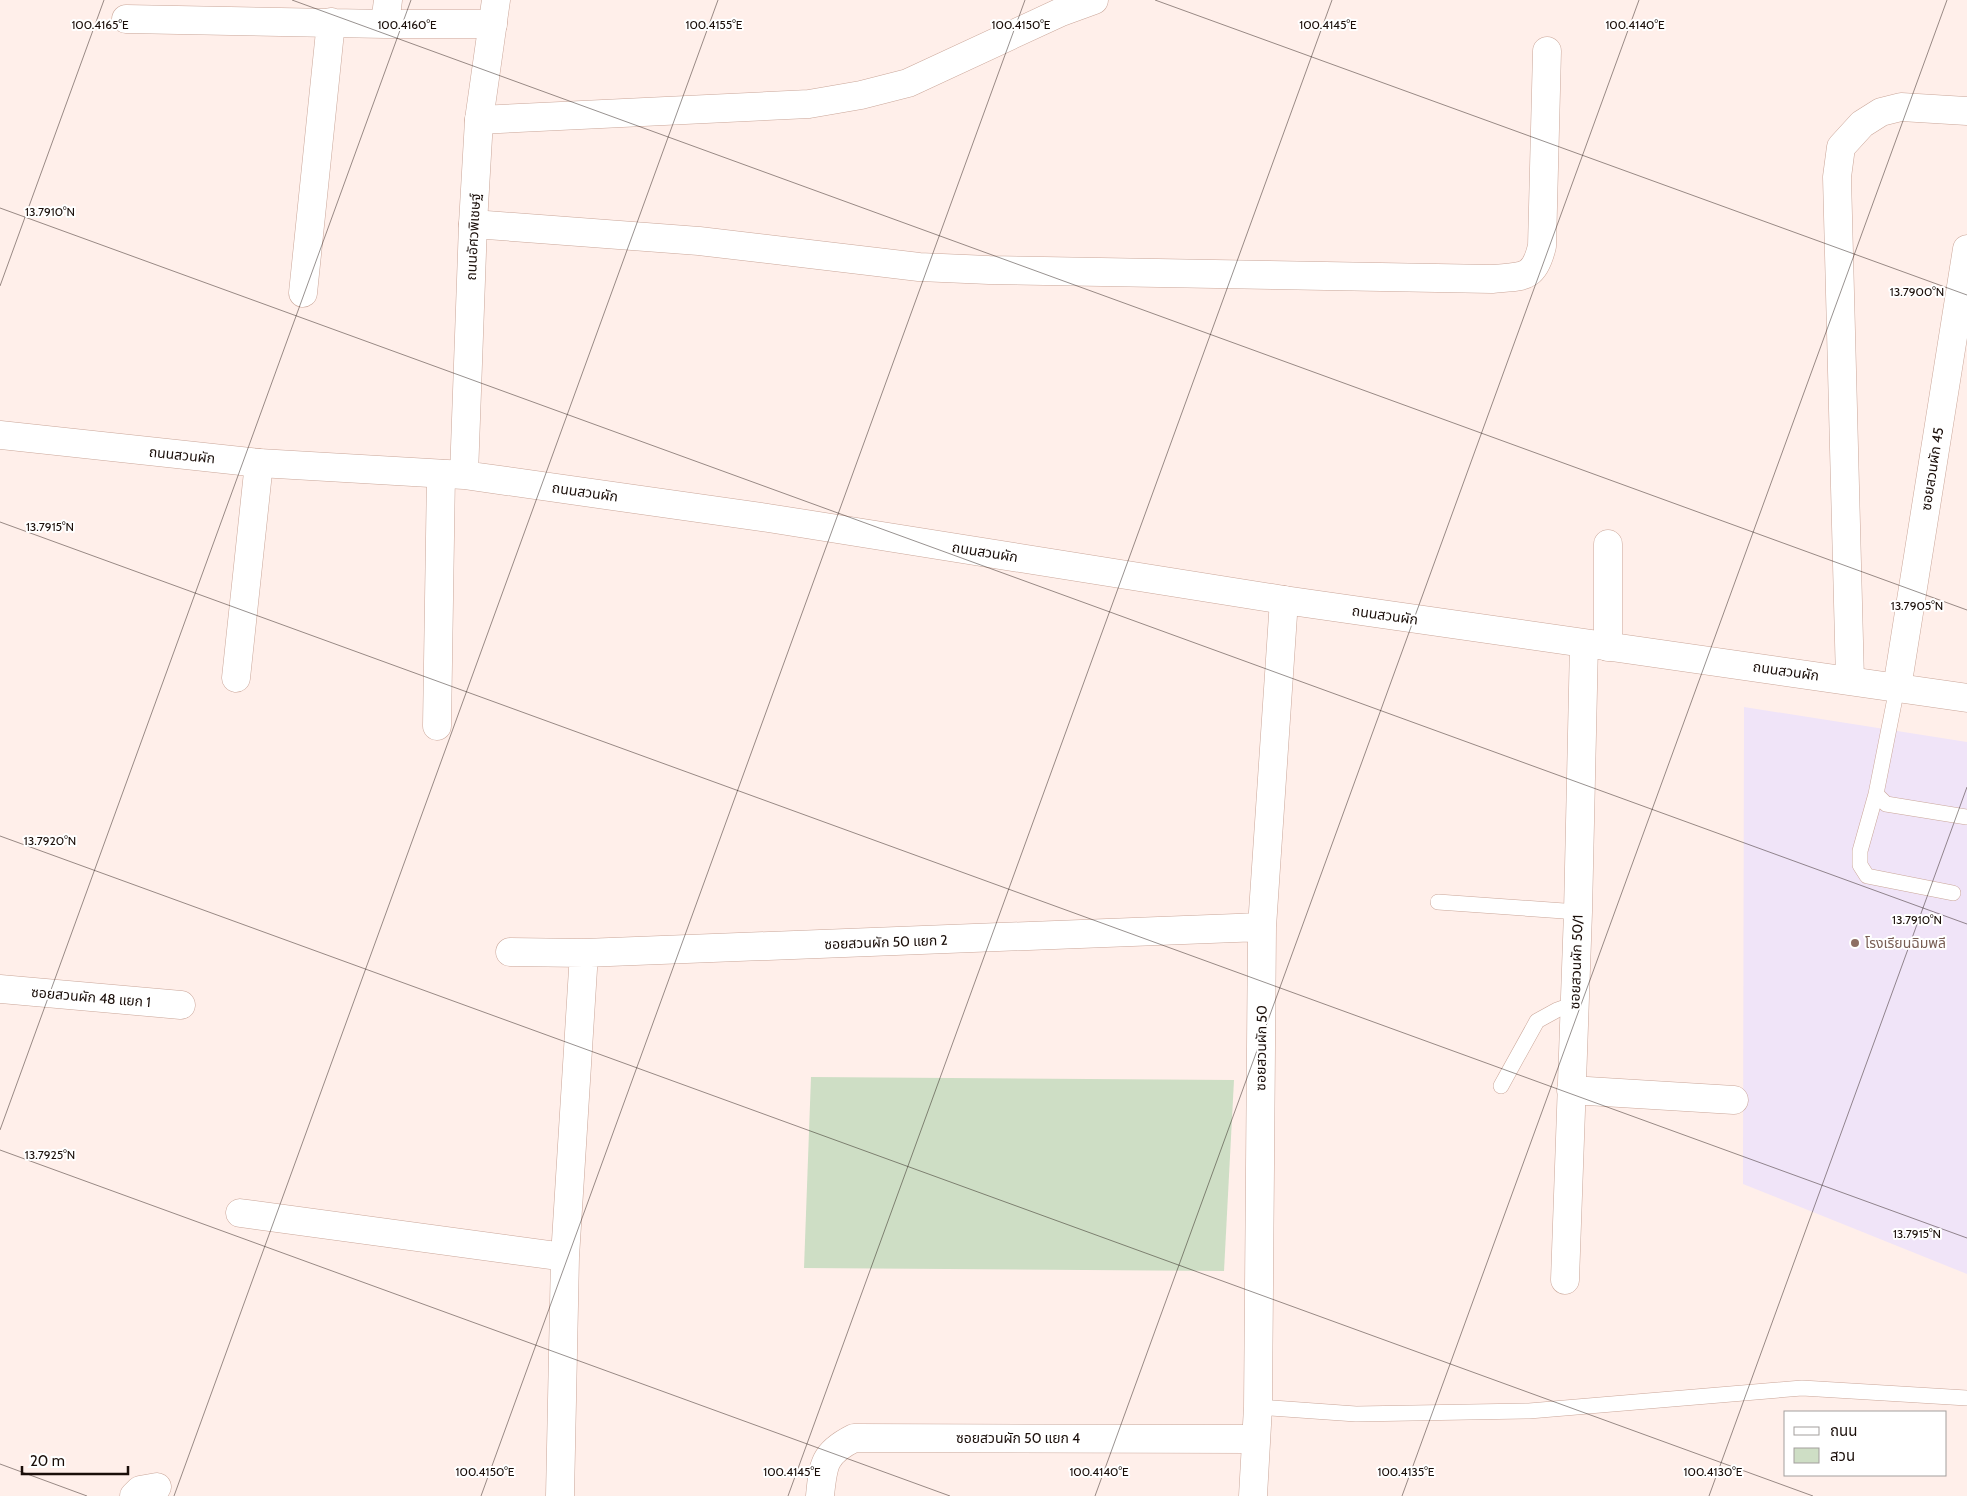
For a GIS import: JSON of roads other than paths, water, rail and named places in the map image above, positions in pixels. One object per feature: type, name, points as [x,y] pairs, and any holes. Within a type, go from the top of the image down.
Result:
[{"type":"street","points":[[480,120],[809,104],[861,95],[908,83],[1061,12],[1094,0]]},
{"type":"street","points":[[126,19],[331,22],[387,12],[495,12]]},
{"type":"street","name":"ถนนอัศวพิเชษฐ์","points":[[437,726],[453,475],[480,120],[495,12]]},
{"type":"street","points":[[303,293],[331,22]]},
{"type":"street","points":[[473,224],[708,242],[919,266],[989,270],[1492,279],[1516,277],[1532,271],[1538,264],[1542,246],[1547,52]]},
{"type":"street","points":[[1850,680],[1837,177],[1841,147],[1862,124],[1881,112],[1902,107],[1967,112]]},
{"type":"street","name":"ซอยสวนผัก 45","points":[[1897,688],[1967,250]]},
{"type":"street","name":"ถนนสวนผัก","points":[[0,435],[259,463],[453,475],[768,518],[1284,600],[1967,698]]},
{"type":"street","points":[[236,678],[259,463]]},
{"type":"street","name":"ซอยสวนผัก 50/1","points":[[1565,1280],[1578,912],[1596,646],[1608,544]]},
{"type":"street","name":"ซอยสวนผัก 50","points":[[1253,1496],[1258,1407],[1262,927],[1284,600]]},
{"type":"street","name":"ซอยสวนผัก 50 แยก 2","points":[[510,952],[584,953],[1262,927]]},
{"type":"street","points":[[560,1496],[565,1257],[584,953]]},
{"type":"street","name":"ซอยสวนผัก 48 แยก 1","points":[[0,989],[181,1005]]},
{"type":"street","points":[[1571,1090],[1734,1100]]},
{"type":"street","points":[[240,1213],[565,1257]]},
{"type":"street","name":"ซอยสวนผัก 50 แยก 4","points":[[820,1496],[822,1473],[829,1456],[838,1446],[854,1438],[1255,1439]]},
{"type":"lane","points":[[1897,688],[1876,794],[1860,851],[1860,865],[1867,876],[1953,893]]},
{"type":"lane","points":[[1876,794],[1886,804],[1967,817]]},
{"type":"lane","points":[[1438,902],[1578,912]]},
{"type":"lane","points":[[1502,1086],[1537,1021],[1557,1010],[1574,1004]]},
{"type":"lane","points":[[1258,1407],[1356,1414],[1529,1411],[1802,1388],[1967,1398]]},
{"type":"place","name":"โรงเรียนฉิมพลี","points":[[1855,943]]}]
